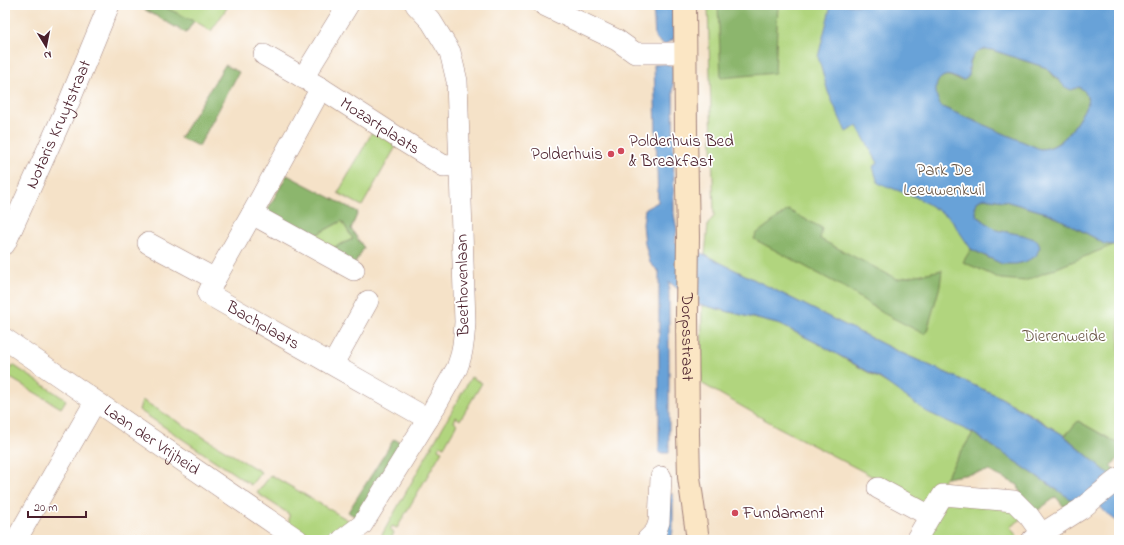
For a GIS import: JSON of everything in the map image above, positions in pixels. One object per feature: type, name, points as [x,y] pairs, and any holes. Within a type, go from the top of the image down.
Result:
[{"type":"street","name":"Notaris Kruytstraat","points":[[5,244],[69,102],[109,5]]},
{"type":"street","points":[[303,78],[348,5]]},
{"type":"street","name":"Beethovenlaan","points":[[342,540],[362,525],[428,419],[457,368],[462,357],[464,343],[465,322],[457,81],[450,52],[431,21],[416,5]]},
{"type":"street","points":[[544,5],[617,40],[635,53],[680,53]]},
{"type":"street","name":"Dorpsstraat","points":[[685,5],[680,53],[686,134],[689,477],[698,540]]},
{"type":"street","name":"Mozartplaats","points":[[264,55],[303,78],[317,96],[400,139],[444,166],[460,165]]},
{"type":"street","name":"Bachplaats","points":[[317,96],[208,294],[428,419]]},
{"type":"street","points":[[252,214],[354,270]]},
{"type":"street","name":"Bachplaats","points":[[148,243],[216,279]]},
{"type":"street","points":[[333,364],[368,301]]},
{"type":"street","name":"Laan der Vrijheid","points":[[5,340],[298,540]]},
{"type":"street","points":[[16,540],[95,402]]},
{"type":"street","points":[[647,540],[656,531],[659,522],[661,476]]},
{"type":"street","points":[[916,540],[943,495],[1014,501],[1029,516],[1036,537],[1081,509],[1117,480]]},
{"type":"street","points":[[878,488],[930,516]]},
{"type":"green space","points":[[141,5],[165,5],[164,7],[194,21],[186,33],[140,7]]},
{"type":"green space","points":[[165,5],[222,5],[227,8],[211,31],[200,24],[164,7]]},
{"type":"green space","name":"Park De Leeuwenkuil","points":[[708,5],[1119,5],[1119,444],[1078,421],[1065,436],[998,396],[895,350],[705,255],[708,224],[714,216]]},
{"type":"green space","points":[[718,5],[778,5],[775,73],[721,78]]},
{"type":"green space","points":[[983,49],[992,50],[1047,68],[1057,80],[1083,89],[1086,93],[1088,103],[1075,125],[1063,139],[1056,144],[1040,149],[942,107],[936,95],[937,82],[944,76],[950,76],[959,80],[968,77],[971,60],[975,54]]},
{"type":"green space","points":[[225,65],[239,72],[199,146],[180,138]]},
{"type":"green space","points":[[374,129],[398,143],[362,206],[338,193]]},
{"type":"green space","points":[[287,175],[358,212],[351,229],[364,248],[353,266],[326,251],[353,239],[342,221],[306,240],[263,218]]},
{"type":"green space","points":[[983,198],[1005,201],[1050,214],[1104,244],[1113,245],[1025,281],[1001,279],[963,262],[971,249],[1003,263],[1025,262],[1023,235],[996,230],[977,216],[975,208],[977,202]]},
{"type":"green space","points":[[788,210],[822,228],[820,239],[897,279],[942,270],[940,286],[927,331],[924,334],[883,313],[845,288],[754,239],[756,234]]},
{"type":"green space","points":[[342,221],[353,239],[326,251],[306,240]]},
{"type":"green space","points":[[702,305],[781,325],[819,344],[973,433],[927,507],[776,426],[701,383]]},
{"type":"green space","points":[[13,365],[66,400],[61,408],[7,376]]},
{"type":"green space","points":[[471,377],[482,383],[460,420],[456,417],[454,422],[457,424],[444,447],[440,445],[438,449],[442,451],[397,528],[392,526],[390,530],[394,533],[390,540],[379,540]]},
{"type":"green space","points":[[142,400],[261,472],[251,485],[139,410]]},
{"type":"green space","points":[[1078,421],[1119,444],[1119,458],[1110,466],[1115,471],[1110,475],[1065,436]]},
{"type":"green space","points":[[973,433],[1075,502],[1066,509],[1056,497],[1034,513],[1023,503],[1018,485],[989,471],[945,478]]},
{"type":"green space","points":[[394,439],[404,444],[357,518],[348,512]]},
{"type":"green space","points":[[271,475],[353,523],[333,538],[309,538],[289,527],[289,514],[257,493]]},
{"type":"green space","points":[[945,501],[1012,506],[1023,518],[1010,527],[1019,539],[997,540],[995,537],[992,540],[923,540]]},
{"type":"water","points":[[653,5],[674,5],[674,39],[664,45],[655,38]]},
{"type":"water","points":[[831,5],[1104,5],[1115,8],[1119,6],[1119,242],[1113,245],[1104,244],[1050,214],[1005,201],[983,198],[977,202],[975,208],[977,216],[996,230],[1023,235],[1037,240],[1040,247],[1036,256],[1025,262],[1016,264],[1002,264],[971,249],[950,218],[918,198],[878,183],[873,167],[878,163],[857,126],[846,132],[828,92],[818,57]],"holes":[[[983,49],[992,50],[1047,68],[1065,87],[1071,90],[1079,87],[1085,92],[1088,103],[1075,125],[1063,139],[1049,148],[1040,149],[942,107],[936,95],[936,85],[938,81],[945,76],[964,80],[968,77],[971,60],[975,54]]]},
{"type":"water","points":[[664,64],[673,66],[674,214],[677,230],[675,242],[705,255],[895,350],[998,396],[1062,434],[1110,475],[1075,502],[973,433],[927,412],[881,379],[819,344],[781,325],[699,305],[669,282],[669,453],[659,453],[659,272],[650,263],[645,244],[643,224],[645,209],[658,202],[654,65]]},
{"type":"water","points":[[1119,491],[1119,523],[1106,513],[1098,504]]},
{"type":"water","points":[[664,494],[673,494],[673,530],[671,540],[659,540]]},
{"type":"place","name":"Polderhuis Bed & Breakfast","points":[[621,151]]},
{"type":"place","name":"Polderhuis","points":[[611,154]]},
{"type":"place","name":"Fundament","points":[[735,513]]},
{"type":"park label","name":"Dierenweide","points":[[1064,336]]}]
